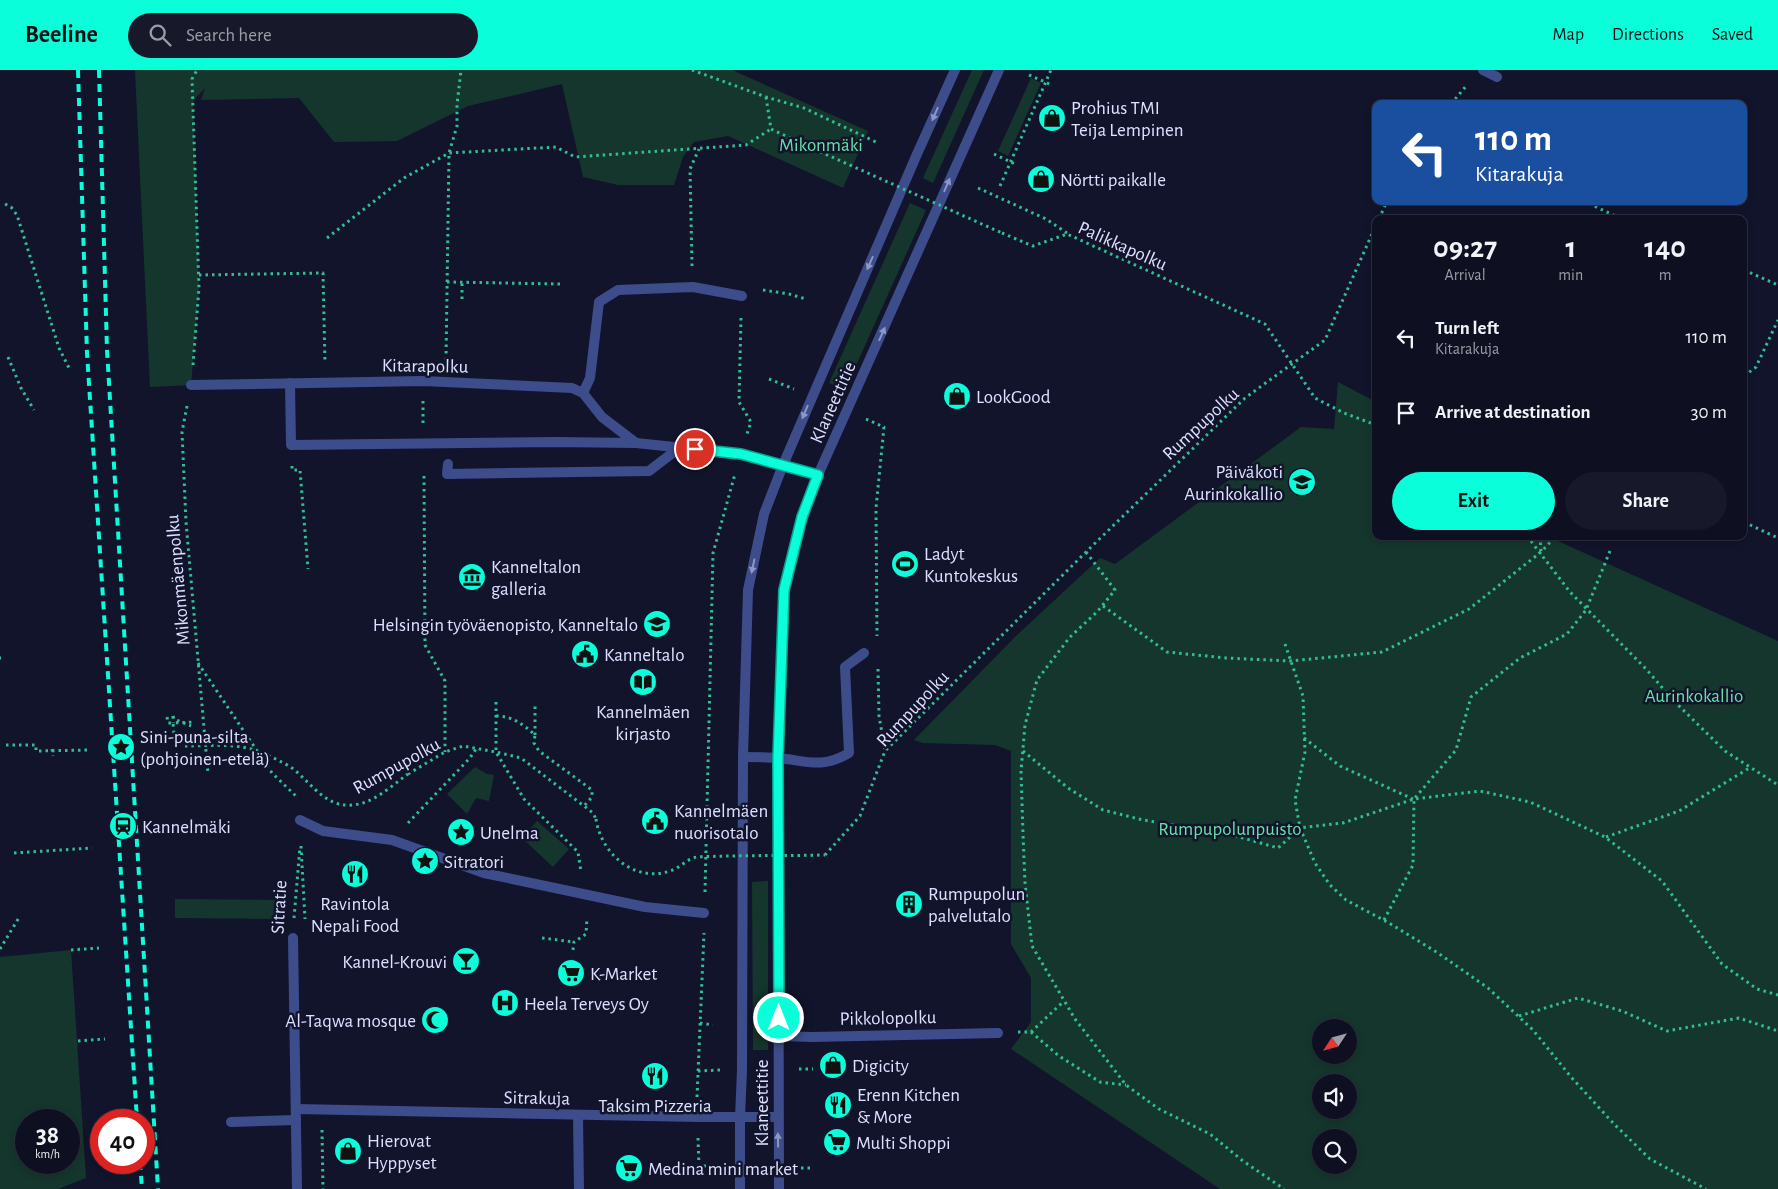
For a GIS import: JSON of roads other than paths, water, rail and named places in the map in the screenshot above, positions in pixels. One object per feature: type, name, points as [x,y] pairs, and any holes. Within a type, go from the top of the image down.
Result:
[{"type":"street","name":"Klaneettitie","points":[[740,1189],[743,757],[748,590],[764,514],[783,464],[955,70]]},
{"type":"street","name":"Klaneettitie","points":[[779,1189],[778,758],[784,590],[802,517],[818,475],[999,70]]},
{"type":"street","points":[[1483,70],[1497,77]]},
{"type":"street","points":[[636,443],[602,417],[583,393],[590,378],[599,302],[618,290],[693,287],[742,296]]},
{"type":"street","name":"Kitarapolku","points":[[191,385],[446,381],[572,388],[583,393]]},
{"type":"street","points":[[290,383],[291,445],[636,443],[741,454],[818,475]]},
{"type":"street","points":[[448,464],[448,474],[649,472],[679,448]]},
{"type":"street","points":[[743,757],[778,758],[820,764],[836,761],[849,753],[845,667],[864,653]]},
{"type":"street","points":[[300,820],[323,832],[392,840],[484,873],[645,907],[704,913]]},
{"type":"street","name":"Sitratie","points":[[294,938],[297,1189]]},
{"type":"street","name":"Pikkolopolku","points":[[780,1036],[998,1033]]},
{"type":"street","name":"Sitrakuja","points":[[296,1109],[740,1118],[778,1117]]},
{"type":"street","points":[[578,1115],[579,1189]]},
{"type":"street","points":[[231,1122],[296,1120]]},
{"type":"railway","points":[[78,70],[87,353],[136,1109]]},
{"type":"railway","points":[[99,70],[107,350],[158,1189]]},
{"type":"railway","points":[[141,1174],[142,1189]]},
{"type":"place","name":"Prohius TMI Teija Lempinen","points":[[1052,118]]},
{"type":"place","name":"Nörtti paikalle","points":[[1041,179]]},
{"type":"place","name":"LookGood","points":[[957,396]]},
{"type":"place","name":"Päiväkoti Aurinkokallio","points":[[1302,482]]},
{"type":"place","name":"Ladyt Kuntokeskus","points":[[905,564]]},
{"type":"place","name":"Kanneltalon galleria","points":[[472,577]]},
{"type":"place","name":"Helsingin työväenopisto, Kanneltalo","points":[[657,624]]},
{"type":"place","name":"Kanneltalo","points":[[585,654]]},
{"type":"place","name":"Kannelmäen kirjasto","points":[[643,682]]},
{"type":"place","name":"Sini-puna-silta (pohjoinen-etelä)","points":[[121,747]]},
{"type":"place","name":"Kannelmäen nuorisotalo","points":[[655,821]]},
{"type":"place","name":"Kannelmäki","points":[[123,826]]},
{"type":"place","name":"Unelma","points":[[461,832]]},
{"type":"place","name":"Sitratori","points":[[425,861]]},
{"type":"place","name":"Ravintola Nepali Food","points":[[355,874]]},
{"type":"place","name":"Rumpupolun palvelutalo","points":[[909,904]]},
{"type":"place","name":"Kannel-Krouvi","points":[[466,961]]},
{"type":"place","name":"K-Market","points":[[571,973]]},
{"type":"place","name":"Heela Terveys Oy","points":[[505,1003]]},
{"type":"place","name":"Al-Taqwa mosque","points":[[435,1020]]},
{"type":"place","name":"Digicity","points":[[833,1065]]},
{"type":"place","name":"Taksim Pizzeria","points":[[655,1076]]},
{"type":"place","name":"Erenn Kitchen & More","points":[[838,1105]]},
{"type":"place","name":"Multi Shoppi","points":[[837,1142]]},
{"type":"place","name":"Hierovat Hyppyset","points":[[348,1151]]},
{"type":"place","name":"Medina mini market","points":[[629,1168]]},
{"type":"park label","name":"Mikonmäki","points":[[821,144]]},
{"type":"park label","name":"Aurinkokallio","points":[[1694,695]]},
{"type":"park label","name":"Rumpupolunpuisto","points":[[1230,828]]}]
